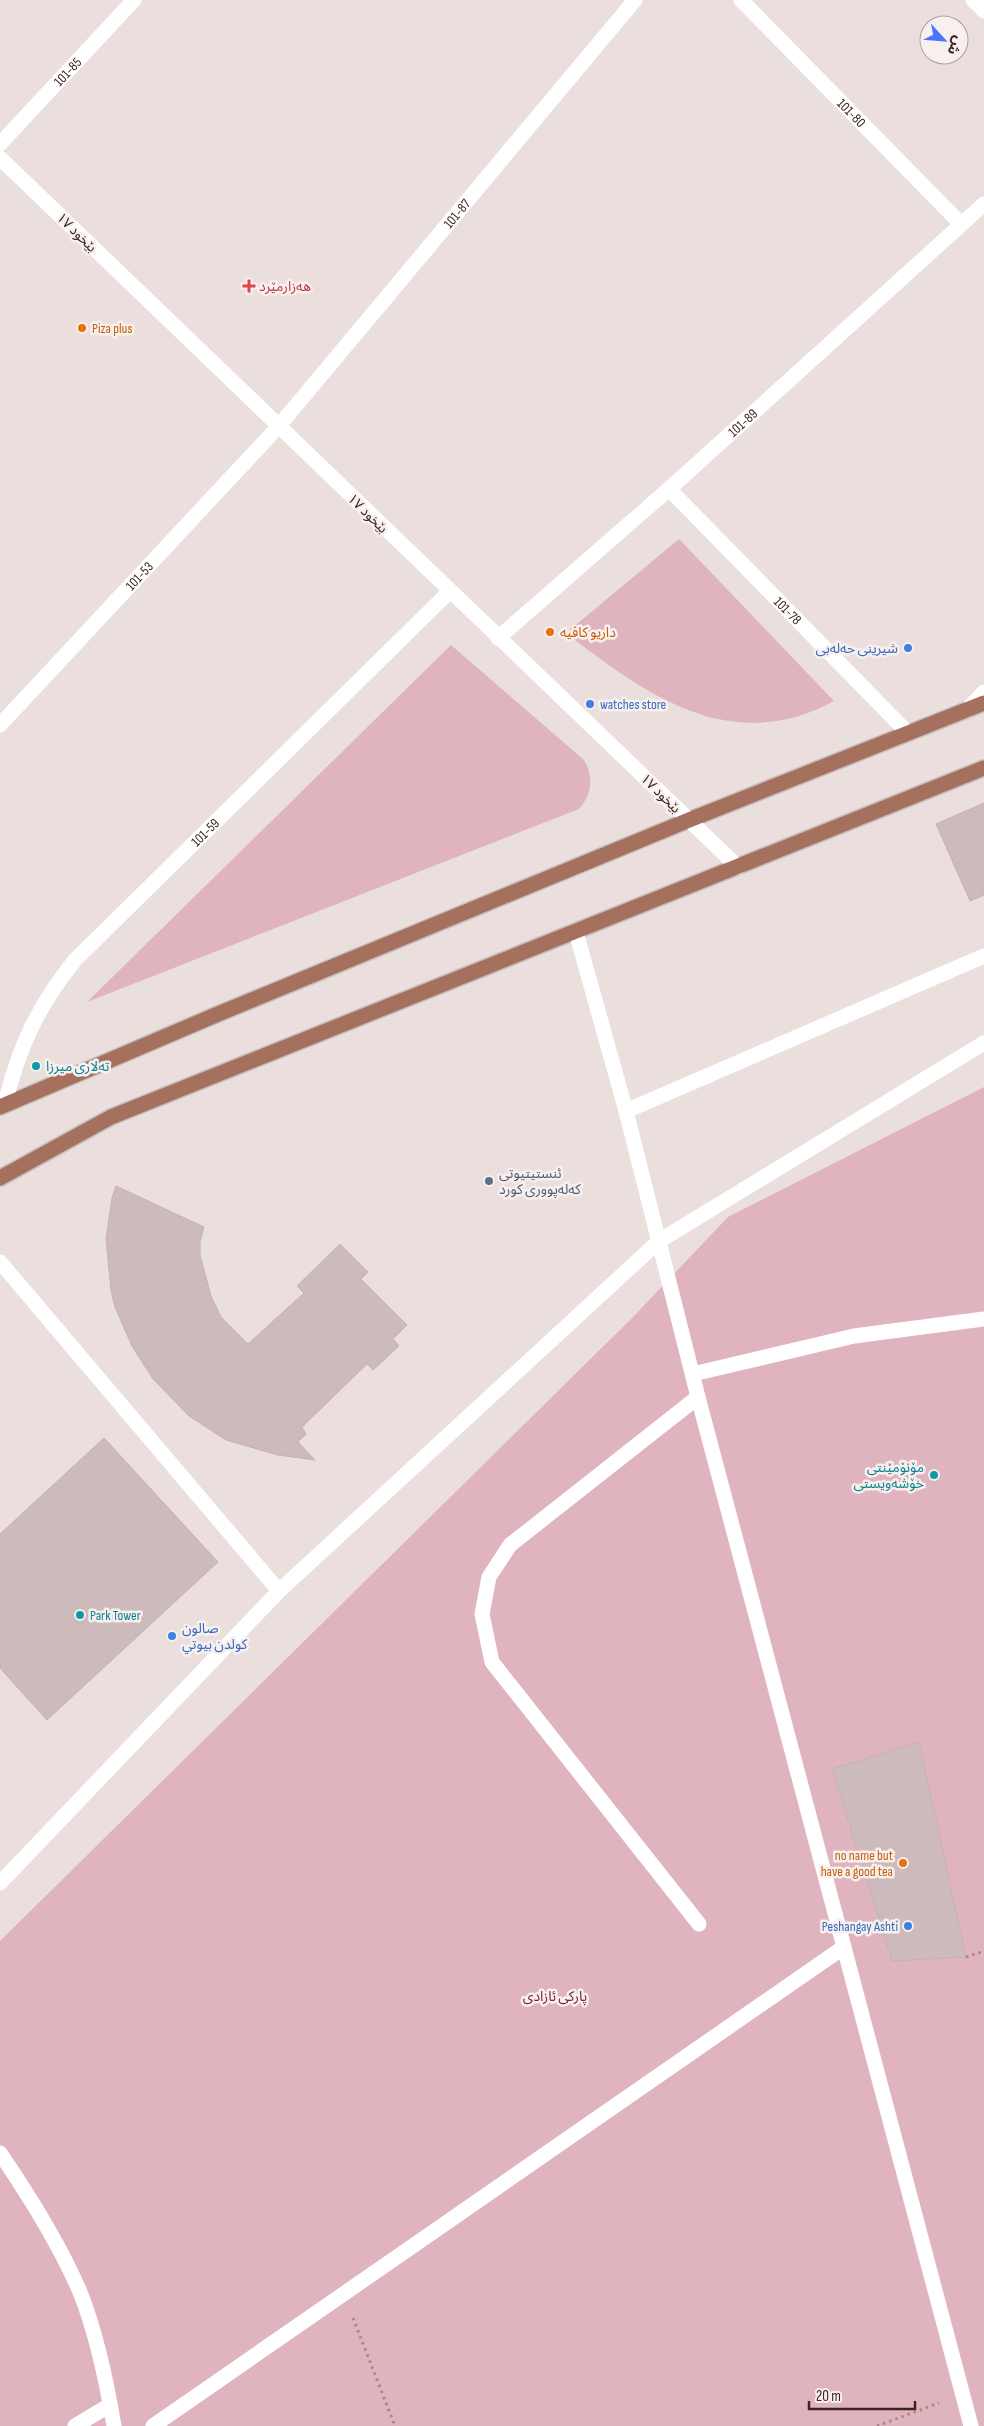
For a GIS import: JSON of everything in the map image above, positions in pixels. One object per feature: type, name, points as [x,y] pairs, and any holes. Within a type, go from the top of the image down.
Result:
[{"type":"main road","points":[[3,1106],[689,820],[984,703]]},
{"type":"main road","points":[[0,1178],[112,1117],[984,768]]},
{"type":"street","name":"101-85","points":[[0,144],[134,0]]},
{"type":"street","name":"101-87","points":[[278,426],[635,0]]},
{"type":"street","name":"101-80","points":[[741,0],[961,224]]},
{"type":"street","points":[[973,0],[984,11]]},
{"type":"street","name":"بێخود ١٧","points":[[0,158],[449,592],[738,867]]},
{"type":"street","name":"101-89","points":[[498,638],[669,489],[984,204]]},
{"type":"street","name":"101-53","points":[[0,725],[278,426]]},
{"type":"street","name":"101-78","points":[[669,489],[907,732]]},
{"type":"street","name":"101-59","points":[[3,1106],[19,1052],[30,1027],[43,1003],[75,960],[449,592]]},
{"type":"street","points":[[967,710],[984,692]]},
{"type":"street","points":[[576,932],[626,1111],[698,1397],[971,2426]]},
{"type":"street","points":[[626,1111],[984,956]]},
{"type":"street","points":[[0,1882],[280,1591],[659,1241],[984,1043]]},
{"type":"street","points":[[0,1262],[280,1591]]},
{"type":"street","points":[[692,1374],[854,1336],[984,1319]]},
{"type":"street","points":[[698,1397],[510,1545],[489,1577],[482,1614],[492,1662],[699,1924]]},
{"type":"street","points":[[153,2426],[844,1948]]},
{"type":"street","points":[[0,2153],[37,2208],[80,2293],[98,2353],[114,2426]]},
{"type":"street","points":[[75,2426],[110,2404]]},
{"type":"path","points":[[966,1957],[984,1951]]},
{"type":"path","points":[[344,2294],[395,2426]]},
{"type":"path","points":[[877,2426],[963,2394]]},
{"type":"green space","points":[[679,539],[834,701],[796,717],[760,723],[725,720],[691,711],[659,697],[627,678],[566,633]]},
{"type":"green space","points":[[451,645],[584,760],[589,773],[590,785],[587,797],[579,809],[87,1002]]},
{"type":"green space","name":"پارکی ئازادی","points":[[984,1087],[984,2426],[0,2426],[0,1941],[632,1318],[728,1217]]},
{"type":"building","points":[[984,803],[984,895],[970,901],[936,824]]},
{"type":"building","points":[[116,1186],[204,1227],[200,1242],[200,1255],[211,1296],[221,1317],[248,1344],[304,1293],[297,1286],[340,1244],[368,1272],[361,1279],[407,1325],[393,1339],[399,1346],[373,1370],[367,1364],[302,1427],[306,1434],[298,1442],[315,1460],[278,1455],[226,1440],[189,1416],[153,1379],[132,1346],[115,1307],[111,1290],[106,1239],[112,1198]]},
{"type":"building","name":"Park Tower","points":[[104,1438],[218,1562],[47,1720],[0,1668],[0,1534]]},
{"type":"building","name":"no name but have a good tea","points":[[919,1742],[966,1957],[892,1961],[832,1769]]},
{"type":"place","name":"هەزارمێرد","points":[[249,286]]},
{"type":"place","name":"Piza plus","points":[[82,328]]},
{"type":"place","name":"داریو کافیە","points":[[550,632]]},
{"type":"place","name":"شیرینی حەلەبی","points":[[908,648]]},
{"type":"place","name":"watches store","points":[[590,704]]},
{"type":"place","name":"تەلاری میرزا","points":[[36,1066]]},
{"type":"place","name":"ئنستیتیوتی کەلەپووری کورد","points":[[489,1181]]},
{"type":"place","name":"مۆنۆمێنتی خۆشەویستی","points":[[934,1475]]},
{"type":"place","name":"Park Tower","points":[[80,1615]]},
{"type":"place","name":"صالون كولدن بيوتي","points":[[172,1636]]},
{"type":"place","name":"no name but have a good tea","points":[[903,1863]]},
{"type":"place","name":"Peshangay Ashti","points":[[908,1926]]}]
